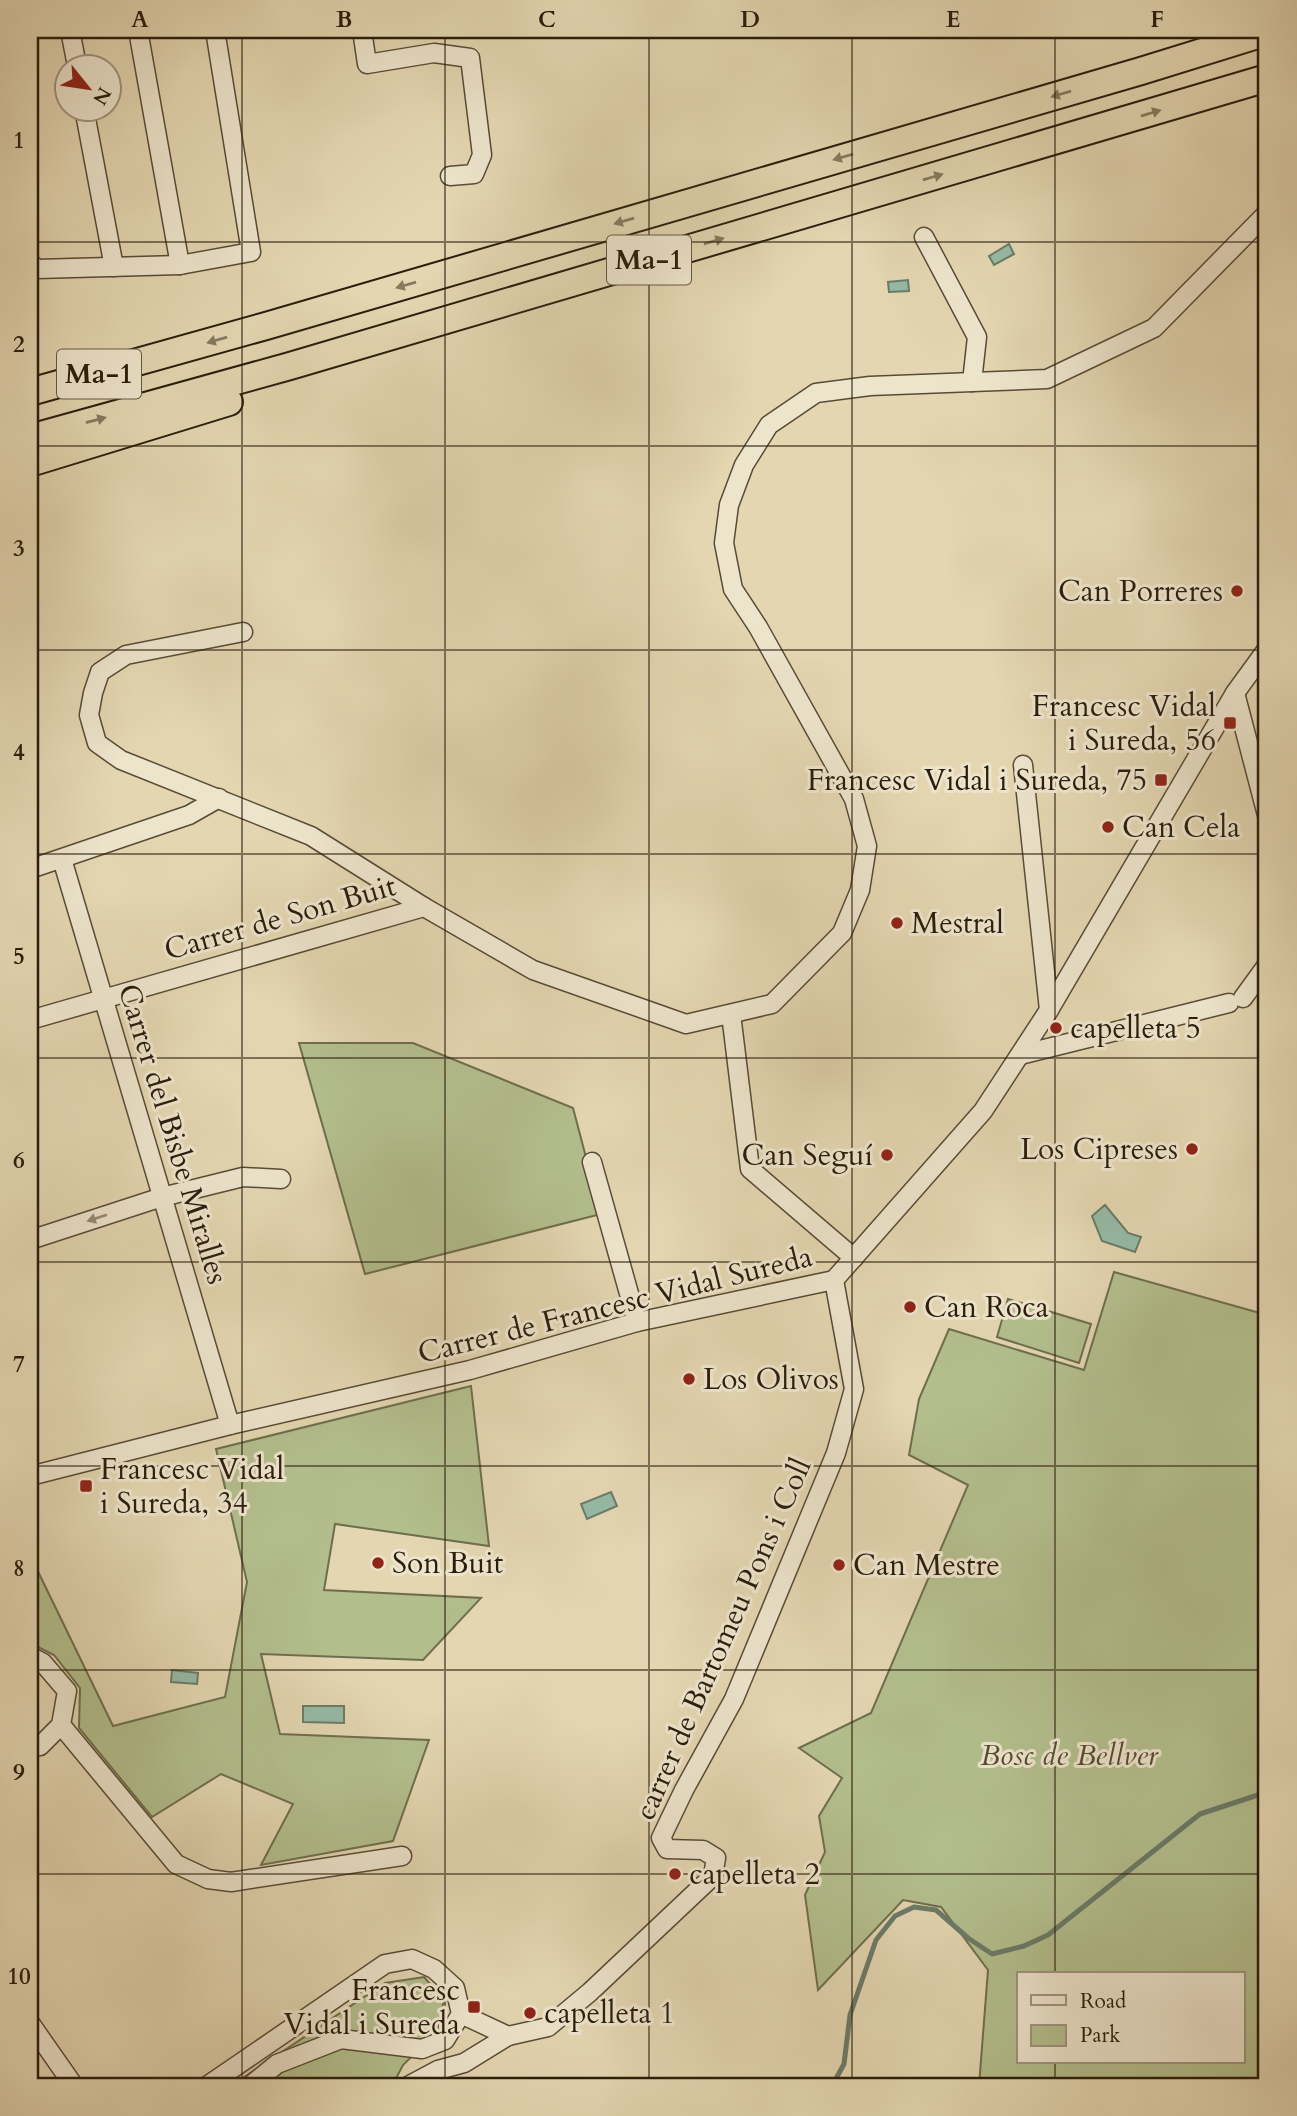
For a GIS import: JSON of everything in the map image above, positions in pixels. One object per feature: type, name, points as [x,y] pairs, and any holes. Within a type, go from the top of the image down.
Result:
[{"type":"highway","name":"Ma-1","points":[[30,393],[1267,32]]},
{"type":"highway","name":"Ma-1","points":[[30,438],[172,400],[1267,78]]},
{"type":"highway","points":[[30,463],[450,334],[557,287]]},
{"type":"highway","points":[[30,374],[98,359],[168,354]]},
{"type":"street","points":[[70,30],[74,52]]},
{"type":"street","points":[[138,30],[180,265]]},
{"type":"street","points":[[30,263],[37,269],[180,265],[251,251],[215,30]]},
{"type":"street","points":[[362,30],[366,64],[434,53],[470,58],[482,155],[474,174],[450,176]]},
{"type":"street","points":[[87,122],[114,267]]},
{"type":"street","points":[[243,632],[125,655],[100,672],[89,715],[97,743],[121,760],[312,836],[424,907],[533,970],[686,1024],[772,1004],[842,933],[860,890],[867,846],[854,799],[758,627],[733,589],[724,543],[729,505],[744,465],[769,425],[816,393],[870,386],[1047,379],[1154,328],[1267,213]]},
{"type":"street","points":[[924,237],[978,337],[972,382]]},
{"type":"street","name":"Carrer de Francesc Vidal Sureda","points":[[30,1476],[230,1425],[470,1370],[638,1322],[834,1280],[983,1111],[1049,1010],[1235,692],[1267,649]]},
{"type":"street","points":[[1235,692],[1267,815]]},
{"type":"street","points":[[1023,765],[1049,1010]]},
{"type":"street","points":[[30,869],[189,815],[219,798]]},
{"type":"street","name":"Carrer del Bisbe Miralles","points":[[62,859],[230,1425]]},
{"type":"street","name":"Carrer de Son Buit","points":[[30,1020],[424,907]]},
{"type":"street","points":[[1020,1055],[1236,1000],[1267,965]]},
{"type":"street","points":[[732,1014],[750,1169],[854,1258]]},
{"type":"street","points":[[592,1162],[638,1322]]},
{"type":"street","points":[[30,1240],[162,1197],[243,1177],[281,1179]]},
{"type":"street","name":"carrer de Bartomeu Pons i Coll","points":[[508,2036],[548,2027],[590,1992],[713,1876],[716,1858],[703,1850],[667,1849],[661,1838],[734,1699],[836,1453],[854,1390],[834,1280]]},
{"type":"street","points":[[30,1656],[43,1663],[67,1692],[61,1725],[40,1746],[30,1747]]},
{"type":"street","points":[[61,1725],[176,1864],[208,1879],[232,1882],[402,1856]]},
{"type":"street","points":[[207,2086],[385,1964],[412,1959],[434,1969],[455,1988],[461,2014],[445,2040],[422,2049],[341,2039],[277,2064],[250,2086]]},
{"type":"street","points":[[461,2014],[508,2036]]},
{"type":"street","points":[[30,2023],[74,2086]]},
{"type":"street","points":[[409,2086],[438,2070],[464,2063],[508,2036]]},
{"type":"green space","points":[[299,1043],[413,1043],[573,1108],[601,1214],[365,1274]]},
{"type":"green space","name":"Bosc de Bellver","points":[[1114,1272],[1267,1315],[1267,2086],[979,2086],[988,1970],[941,1907],[903,1900],[818,1990],[805,1895],[825,1852],[819,1816],[842,1778],[799,1748],[871,1713],[968,1485],[909,1455],[919,1399],[949,1329],[1084,1370]]},
{"type":"green space","points":[[1008,1299],[1091,1324],[1079,1363],[997,1337]]},
{"type":"green space","points":[[471,1386],[489,1546],[335,1524],[324,1590],[481,1598],[423,1660],[261,1654],[280,1734],[429,1740],[393,1841],[261,1865],[293,1804],[221,1774],[152,1817],[79,1728],[80,1688],[54,1655],[30,1643],[30,1555],[113,1726],[225,1697],[247,1582],[216,1449]]},
{"type":"green space","points":[[424,1977],[444,2000],[437,2032],[403,2065],[392,2086],[231,2086],[385,1983]]},
{"type":"shaded area","points":[[1009,244],[1014,254],[994,265],[989,256]]},
{"type":"shaded area","points":[[908,280],[909,291],[889,292],[888,282]]},
{"type":"shaded area","points":[[1105,1205],[1128,1233],[1141,1237],[1135,1252],[1102,1241],[1092,1216]]},
{"type":"shaded area","points":[[611,1492],[617,1506],[587,1519],[581,1504]]},
{"type":"shaded area","points":[[172,1670],[198,1673],[197,1684],[171,1682]]},
{"type":"shaded area","points":[[303,1706],[344,1706],[344,1723],[303,1722]]},
{"type":"waterway","points":[[832,2086],[844,2064],[850,2015],[876,1940],[895,1916],[914,1907],[936,1910],[968,1938],[992,1954],[1024,1946],[1048,1935],[1200,1814],[1267,1792]]},
{"type":"place","name":"Can Porreres","points":[[1237,591]]},
{"type":"place","name":"Francesc Vidal i Sureda, 56","points":[[1230,723]]},
{"type":"place","name":"Francesc Vidal i Sureda, 75","points":[[1161,780]]},
{"type":"place","name":"Can Cela","points":[[1108,827]]},
{"type":"place","name":"Mestral","points":[[897,923]]},
{"type":"place","name":"capelleta 5","points":[[1056,1028]]},
{"type":"place","name":"Los Cipreses","points":[[1192,1149]]},
{"type":"place","name":"Can Seguí","points":[[887,1155]]},
{"type":"place","name":"Can Roca","points":[[910,1307]]},
{"type":"place","name":"Los Olivos","points":[[689,1379]]},
{"type":"place","name":"Francesc Vidal i Sureda, 34","points":[[86,1486]]},
{"type":"place","name":"Son Buit","points":[[378,1563]]},
{"type":"place","name":"Can Mestre","points":[[839,1565]]},
{"type":"place","name":"capelleta 2","points":[[675,1874]]},
{"type":"place","name":"Francesc Vidal i Sureda","points":[[474,2007]]},
{"type":"place","name":"capelleta 1","points":[[530,2013]]}]
